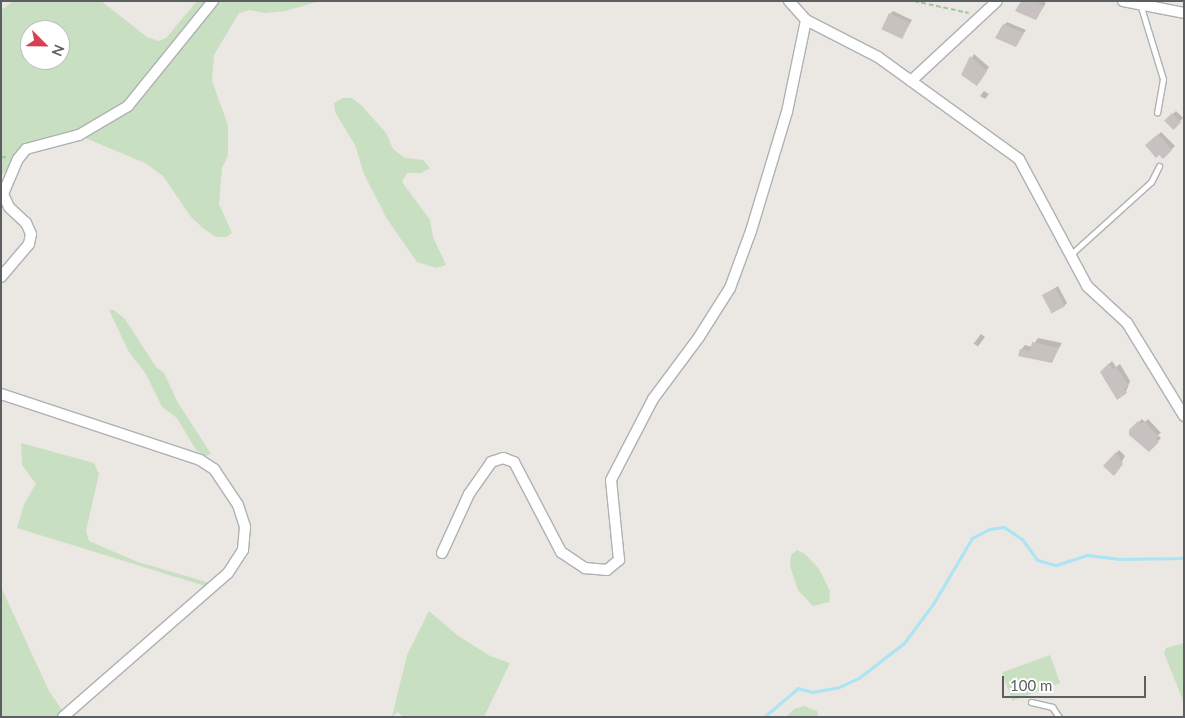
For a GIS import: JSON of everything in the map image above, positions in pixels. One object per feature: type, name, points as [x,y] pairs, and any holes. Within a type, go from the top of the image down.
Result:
[{"type":"street","points":[[1,276],[29,244],[31,234],[26,223],[9,207],[3,194],[18,159],[26,149],[79,135],[128,106],[213,1]]},
{"type":"street","points":[[789,1],[806,20],[878,57],[1019,159],[1068,256],[1087,286],[1127,323],[1184,416]]},
{"type":"street","points":[[911,81],[997,1]]},
{"type":"street","points":[[1123,1],[1141,7],[1184,13]]},
{"type":"street","points":[[442,553],[469,494],[491,462],[503,458],[514,462],[561,552],[585,568],[607,570],[618,560],[611,480],[653,399],[699,336],[730,288],[779,139],[806,20]]},
{"type":"street","points":[[1,394],[200,460],[214,469],[238,505],[245,527],[243,550],[228,572],[63,717]]},
{"type":"lane","points":[[1141,7],[1163,78],[1157,112]]},
{"type":"lane","points":[[1068,256],[1151,182],[1159,166]]},
{"type":"lane","points":[[1031,702],[1052,707],[1059,717]]},
{"type":"path","points":[[914,1],[955,12],[983,14]]},
{"type":"green space","points":[[13,1],[101,1],[147,37],[158,41],[166,38],[197,1],[320,1],[285,11],[264,13],[250,10],[239,13],[214,55],[212,81],[228,125],[228,156],[222,168],[219,204],[232,233],[226,237],[216,237],[204,229],[191,217],[163,176],[145,163],[73,133],[15,160],[1,176],[1,7],[3,9]]},
{"type":"green space","points":[[343,98],[352,98],[362,106],[386,133],[393,149],[405,158],[423,160],[430,168],[421,173],[407,173],[402,182],[430,220],[433,237],[446,265],[436,268],[417,262],[387,219],[364,174],[355,145],[335,112],[334,103]]},
{"type":"green space","points":[[109,310],[114,310],[125,319],[156,367],[164,373],[177,401],[211,454],[205,456],[196,450],[177,418],[162,407],[146,374],[129,352]]},
{"type":"green space","points":[[21,443],[94,463],[99,474],[86,531],[89,541],[138,562],[210,583],[205,586],[17,528],[24,504],[36,484],[22,465]]},
{"type":"green space","points":[[797,550],[805,554],[819,569],[830,591],[829,602],[813,606],[798,590],[790,566],[791,555]]},
{"type":"green space","points":[[1,587],[49,691],[67,717],[1,717]]},
{"type":"green space","points":[[429,611],[457,635],[490,656],[510,663],[484,717],[403,717],[398,712],[392,717],[407,655]]},
{"type":"green space","points":[[1184,643],[1184,703],[1164,653],[1166,648]]},
{"type":"green space","points":[[1050,655],[1060,683],[1012,701],[1002,672]]},
{"type":"green space","points":[[804,706],[817,711],[819,717],[786,717],[794,709]]},
{"type":"building","points":[[1021,1],[1035,1],[1044,6],[1036,20],[1015,11]]},
{"type":"building","points":[[889,13],[910,23],[902,39],[881,29]]},
{"type":"building","points":[[1003,24],[1024,33],[1016,47],[995,38]]},
{"type":"building","points":[[970,56],[987,71],[977,86],[961,75]]},
{"type":"building","points":[[1172,113],[1181,122],[1173,130],[1164,121]]},
{"type":"building","points":[[1158,134],[1172,150],[1163,159],[1159,155],[1156,158],[1145,145]]},
{"type":"building","points":[[1055,288],[1065,307],[1052,314],[1042,295]]},
{"type":"building","points":[[1032,342],[1059,348],[1052,363],[1018,356],[1020,349],[1030,351]]},
{"type":"building","points":[[1109,363],[1113,369],[1116,367],[1128,385],[1124,389],[1127,393],[1117,400],[1100,372]]},
{"type":"building","points":[[1138,421],[1141,424],[1144,421],[1159,437],[1156,439],[1159,442],[1149,452],[1129,435],[1129,430]]},
{"type":"building","points":[[1116,452],[1123,464],[1114,476],[1103,466]]},
{"type":"waterway","points":[[764,717],[798,688],[812,692],[839,687],[860,677],[904,643],[933,604],[972,538],[990,529],[1004,527],[1022,539],[1037,560],[1056,565],[1087,555],[1118,559],[1184,558]]}]
